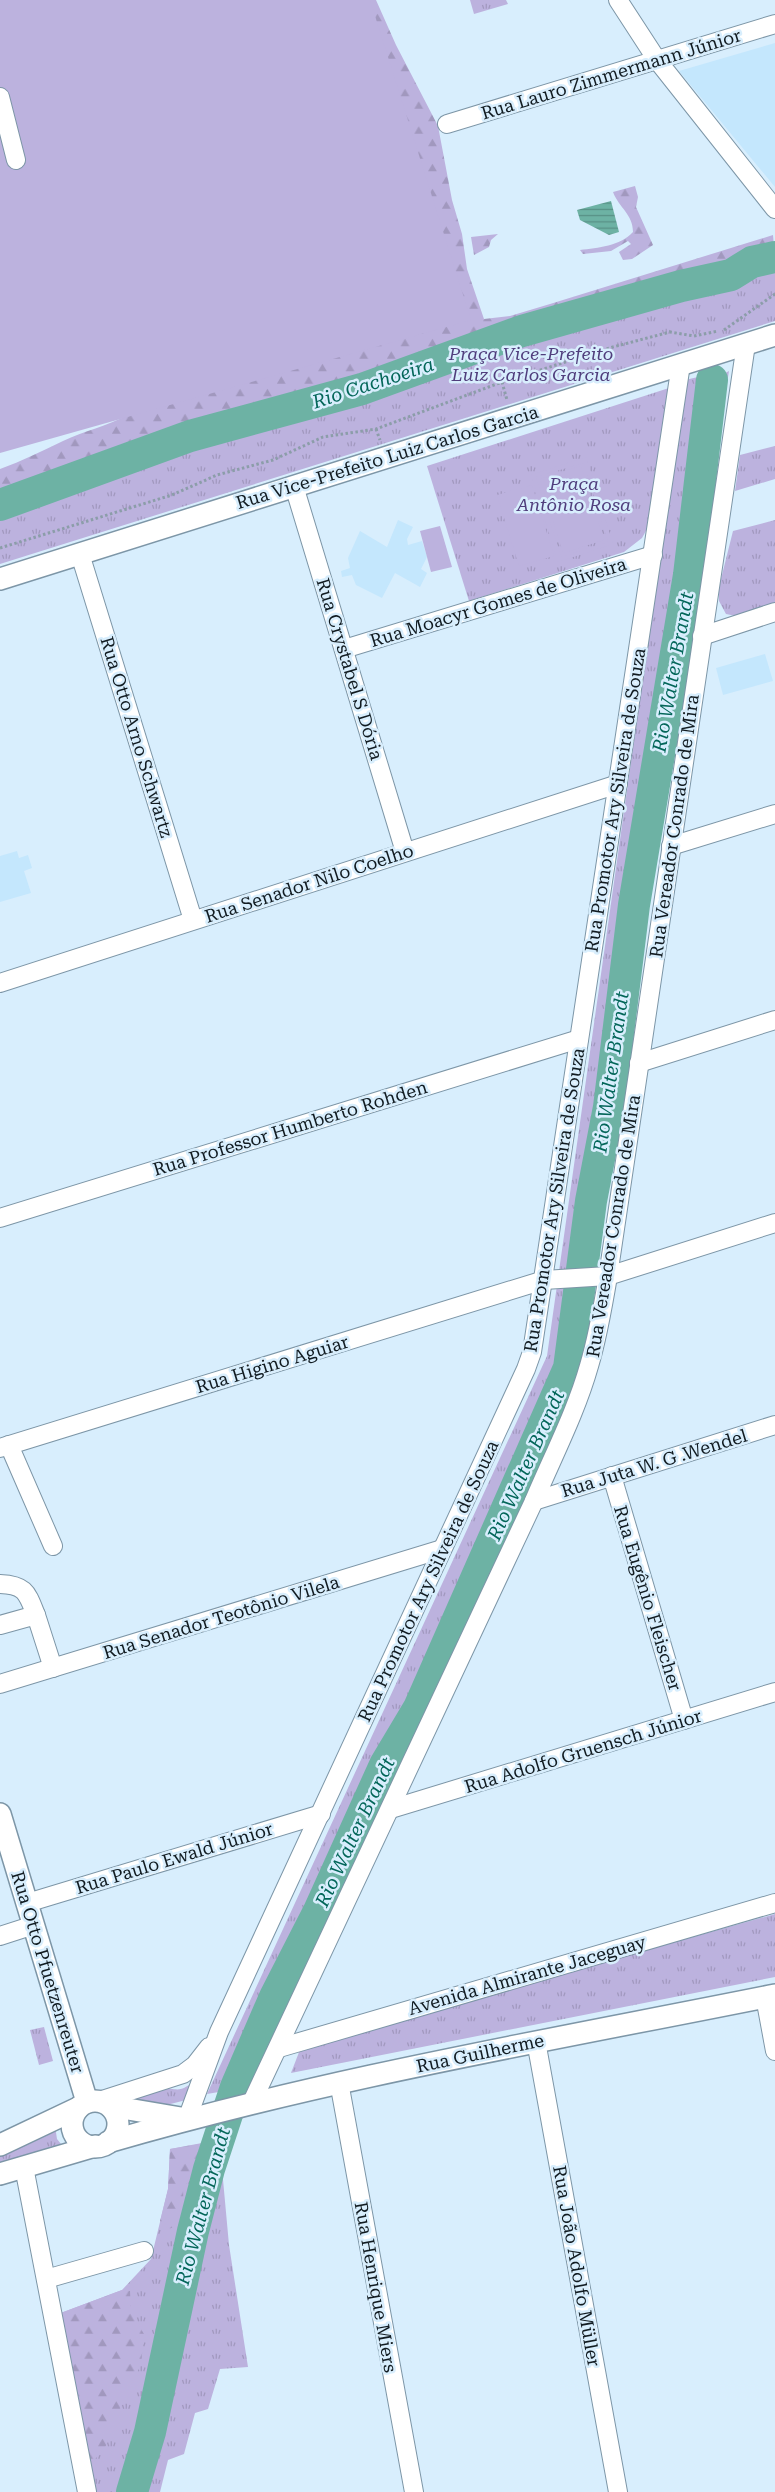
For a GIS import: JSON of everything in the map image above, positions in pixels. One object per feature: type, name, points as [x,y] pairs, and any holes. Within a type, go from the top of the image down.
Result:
[{"type":"main road","name":"Rua Vice-Prefeito Luiz Carlos Garcia","points":[[0,579],[775,335]]},
{"type":"main road","name":"Rua Otto Pfuetzenreuter","points":[[0,1814],[34,1925],[93,2104]]},
{"type":"main road","name":"Rua Guilherme","points":[[101,2144],[248,2103],[339,2082],[536,2041],[770,1996]]},
{"type":"main road","name":"Rua Guilherme","points":[[93,2104],[187,2120]]},
{"type":"main road","points":[[0,2145],[43,2123],[93,2104]]},
{"type":"main road","points":[[0,2174],[101,2144],[113,2138],[118,2125],[117,2118],[93,2104]]},
{"type":"main road","points":[[93,2104],[72,2122],[76,2136],[88,2145],[101,2144]]},
{"type":"street","points":[[618,0],[656,60],[775,209]]},
{"type":"street","name":"Rua Lauro Zimmermann Júnior","points":[[447,124],[775,24]]},
{"type":"street","points":[[0,97],[16,160]]},
{"type":"street","name":"Rua Vereador Conrado de Mira","points":[[248,2103],[278,2048],[391,1809],[534,1500],[578,1400],[589,1368],[597,1337],[608,1276],[746,344]]},
{"type":"street","name":"Rua Promotor Ary Silveira de Souza","points":[[187,2120],[219,2032],[322,1814],[526,1369],[532,1352],[681,364]]},
{"type":"street","name":"Rua Crystabel S Dória","points":[[294,486],[405,852]]},
{"type":"street","name":"Rua Otto Arno Schwartz","points":[[80,554],[193,920]]},
{"type":"street","name":"Rua Moacyr Gomes de Oliveira","points":[[344,649],[653,555]]},
{"type":"street","points":[[702,636],[775,612]]},
{"type":"street","name":"Rua Senador Nilo Coelho","points":[[0,983],[618,784]]},
{"type":"street","points":[[671,846],[775,814]]},
{"type":"street","points":[[639,1063],[775,1020]]},
{"type":"street","name":"Rua Professor Humberto Rohden","points":[[0,1218],[579,1039]]},
{"type":"street","name":"Rua Higino Aguiar","points":[[5,1446],[544,1280],[608,1276],[775,1223]]},
{"type":"street","name":"Rua Juta W. G .Wendel","points":[[534,1500],[775,1425]]},
{"type":"street","points":[[5,1446],[53,1546]]},
{"type":"street","name":"Rua Eugênio Fleischer","points":[[612,1476],[684,1720]]},
{"type":"street","name":"Rua Senador Teotônio Vilela","points":[[0,1684],[442,1549]]},
{"type":"street","points":[[0,1584],[15,1584],[27,1594],[36,1615],[53,1668]]},
{"type":"street","points":[[0,1625],[36,1615]]},
{"type":"street","name":"Rua Adolfo Gruensch Júnior","points":[[391,1809],[775,1692]]},
{"type":"street","name":"Rua Paulo Ewald Júnior","points":[[27,1903],[322,1814]]},
{"type":"street","name":"Avenida Almirante Jaceguay","points":[[278,2048],[775,1903]]},
{"type":"street","points":[[0,1936],[34,1925]]},
{"type":"street","points":[[770,1996],[775,2051]]},
{"type":"street","points":[[93,2104],[183,2074],[200,2060],[219,2032]]},
{"type":"street","name":"Rua João Adolfo Müller","points":[[536,2041],[618,2492]]},
{"type":"street","name":"Rua Henrique Miers","points":[[339,2082],[414,2492]]},
{"type":"street","points":[[0,2136],[43,2123]]},
{"type":"street","points":[[24,2167],[87,2492]]},
{"type":"street","points":[[46,2279],[144,2251]]},
{"type":"path","points":[[0,548],[172,495],[217,475],[273,460],[323,437],[376,429],[502,382],[614,347],[670,332],[694,336],[725,329],[775,294]]},
{"type":"shaded area","points":[[775,43],[775,187],[679,71]]},
{"type":"shaded area","points":[[611,201],[619,232],[609,235],[580,220],[577,210]]},
{"type":"shaded area","points":[[398,520],[413,527],[407,539],[408,545],[422,541],[427,557],[421,569],[427,573],[420,587],[395,573],[382,598],[356,585],[352,575],[342,577],[341,571],[350,568],[348,558],[360,531],[387,547]]},
{"type":"shaded area","points":[[765,654],[773,681],[723,695],[716,668]]},
{"type":"shaded area","points":[[17,851],[19,858],[28,855],[32,868],[24,871],[31,893],[0,902],[0,856]]},
{"type":"green space","points":[[0,0],[370,0],[471,320],[0,453]]},
{"type":"green space","points":[[339,0],[376,0],[396,45],[438,126],[452,200],[462,234],[467,269],[484,319],[510,316],[773,235],[775,257],[755,261],[731,275],[681,286],[522,331],[362,389],[190,436],[0,505],[0,469],[71,437],[128,415]]},
{"type":"green space","points":[[470,0],[506,0],[508,4],[474,14]]},
{"type":"green space","points":[[635,186],[638,197],[636,207],[653,245],[632,259],[623,260],[619,252],[631,244],[628,241],[611,251],[583,254],[580,250],[615,243],[628,237],[633,232],[631,220],[613,192]]},
{"type":"green space","points":[[498,234],[491,240],[489,247],[474,255],[471,237]]},
{"type":"green space","name":"Praça Vice-Prefeito Luiz Carlos Garcia","points":[[775,257],[775,321],[0,564],[0,505],[190,436],[362,389],[522,331],[681,286],[731,275],[755,261]]},
{"type":"green space","points":[[729,371],[570,1384],[254,2086],[207,2094],[547,1356],[685,380],[698,377],[712,380]]},
{"type":"green space","name":"Praça Antônio Rosa","points":[[669,388],[647,529],[642,538],[624,552],[469,601],[427,466]]},
{"type":"green space","points":[[775,446],[775,479],[735,491],[740,455]]},
{"type":"green space","points":[[586,457],[613,544],[558,562],[531,475]],"holes":[[[584,463],[608,542],[561,557],[536,477]]]},
{"type":"green space","points":[[581,466],[604,540],[563,553],[540,479]]},
{"type":"green space","points":[[532,485],[554,556],[519,566],[497,495]]},
{"type":"green space","points":[[775,520],[775,604],[736,616],[726,614],[719,601],[719,587],[733,531]]},
{"type":"green space","points":[[440,526],[452,567],[431,572],[420,531]]},
{"type":"green space","points":[[775,1914],[775,1977],[291,2073],[301,2047]]},
{"type":"green space","points":[[44,2027],[53,2061],[39,2065],[30,2030]]},
{"type":"green space","points":[[194,2081],[186,2100],[155,2108],[140,2107],[129,2095],[157,2088],[181,2089]]},
{"type":"green space","points":[[55,2126],[57,2139],[65,2149],[0,2169],[0,2154]]},
{"type":"green space","points":[[219,2136],[229,2245],[248,2367],[220,2369],[208,2409],[195,2413],[184,2454],[168,2460],[160,2492],[96,2492],[58,2314],[122,2290],[151,2259],[168,2189],[170,2149],[218,2141]]},
{"type":"green space","points":[[218,2140],[209,2169],[194,2177],[183,2187],[184,2224],[165,2230],[160,2221],[168,2189],[170,2149]]},
{"type":"green space","points":[[122,2290],[130,2291],[131,2313],[144,2334],[141,2365],[124,2396],[116,2423],[103,2452],[90,2463],[58,2314]]},
{"type":"waterway","name":"Rio Cachoeira","points":[[0,505],[190,436],[362,389],[522,331],[681,286],[731,275],[752,262],[775,257]]},
{"type":"waterway","name":"Rio Walter Brandt","points":[[132,2492],[150,2432],[193,2231],[209,2169],[236,2087],[275,1997],[319,1911],[385,1765],[419,1708],[569,1368],[591,1201],[609,1107],[634,905],[689,575],[712,380]]}]
